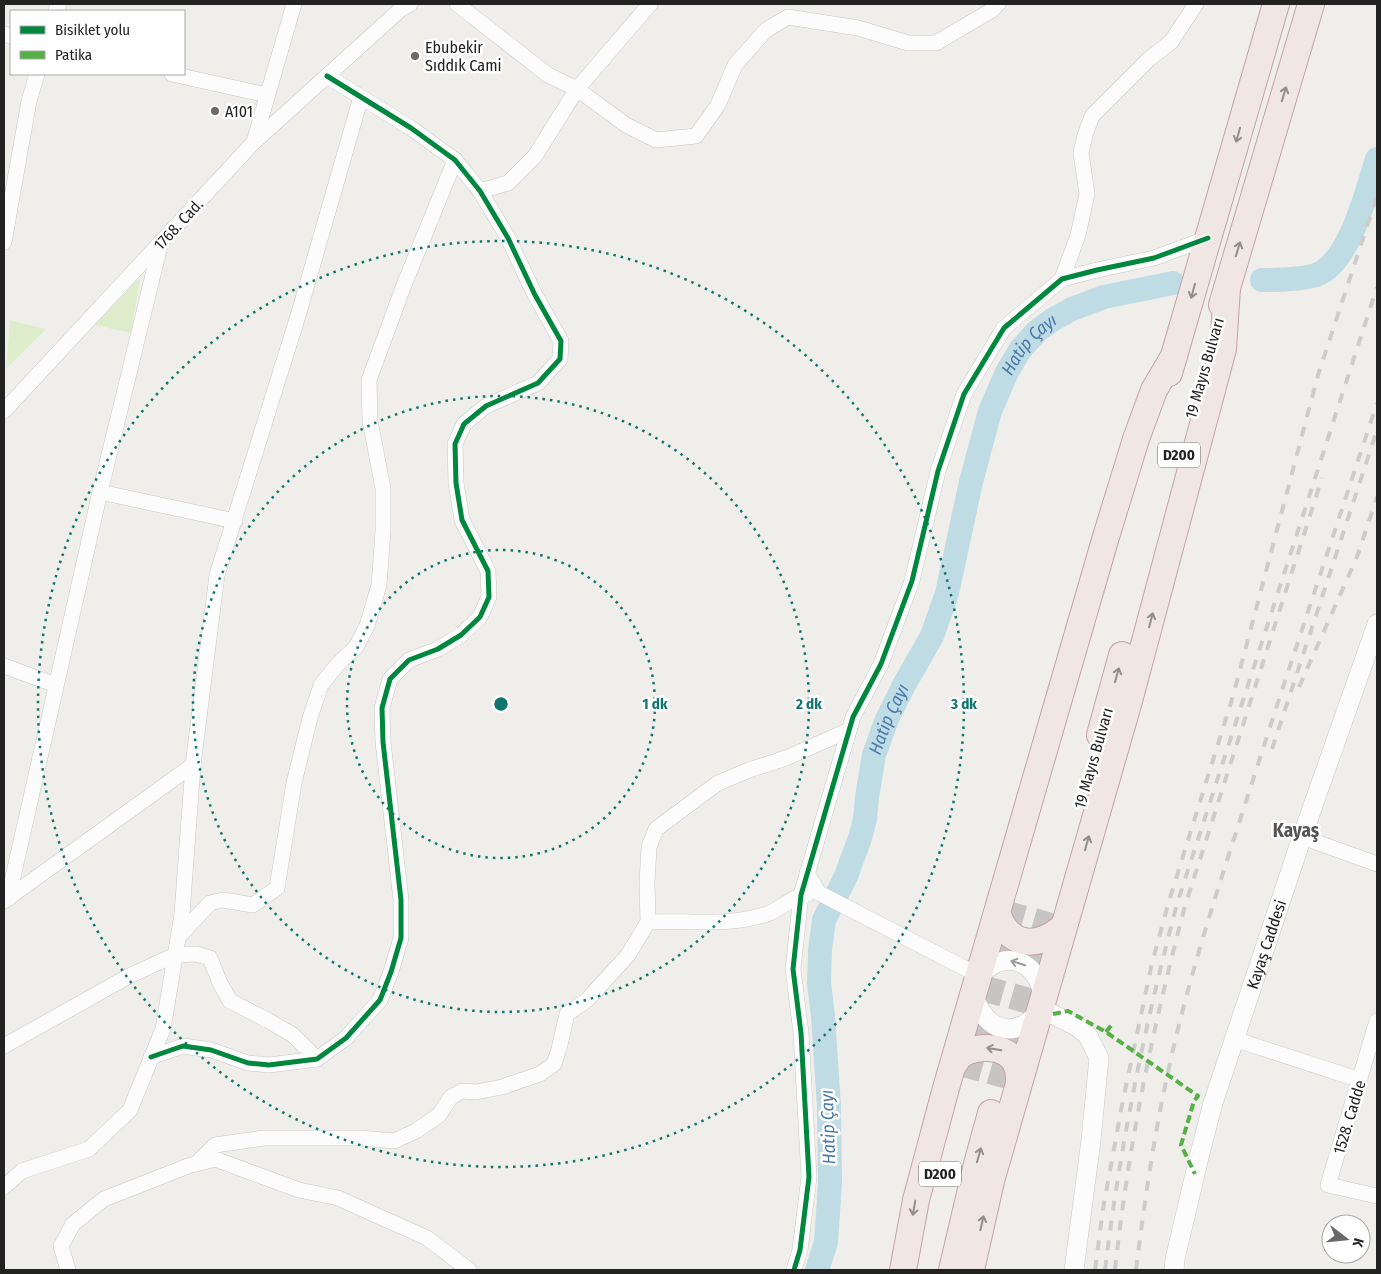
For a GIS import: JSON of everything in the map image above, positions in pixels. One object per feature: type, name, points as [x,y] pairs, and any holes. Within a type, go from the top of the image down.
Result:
[{"type":"highway","name":"19 Mayıs Bulvarı","points":[[960,1071],[977,987],[1007,905],[1174,356],[1276,4]]},
{"type":"highway","name":"19 Mayıs Bulvarı","points":[[1009,1084],[1040,1006],[1057,918],[1227,288],[1311,4]]},
{"type":"highway","points":[[1007,905],[1001,924],[1017,940],[1028,942],[1051,938],[1057,918]]},
{"type":"highway","points":[[903,1270],[916,1200],[960,1071],[961,1055],[969,1051],[995,1048],[1006,1052],[1015,1060],[1020,1071],[1009,1084],[991,1181],[971,1270]]},
{"type":"highway","name":"D200","points":[[921,1270],[960,1071]]},
{"type":"highway","name":"D200","points":[[952,1270],[977,1164],[1009,1084]]},
{"type":"street","name":"1768. Cad.","points":[[4,411],[254,142],[294,4]]},
{"type":"street","points":[[254,142],[401,9],[410,4]]},
{"type":"street","points":[[456,4],[548,75],[577,89],[626,125],[656,140],[696,136],[718,105],[735,65],[766,30],[788,17],[858,28],[908,42],[936,43],[992,10],[998,4]]},
{"type":"street","points":[[480,191],[508,183],[535,156],[577,89],[650,4]]},
{"type":"street","points":[[1062,279],[1078,235],[1087,194],[1081,153],[1084,135],[1092,116],[1149,59],[1171,42],[1196,4]]},
{"type":"street","points":[[4,242],[28,101],[37,75]]},
{"type":"street","points":[[177,75],[267,95]]},
{"type":"street","points":[[151,1057],[183,1046],[211,1050],[248,1063],[269,1065],[317,1059],[346,1038],[380,1000],[401,938],[401,900],[383,742],[382,708],[390,679],[409,660],[438,649],[461,635],[480,617],[489,597],[488,571],[462,520],[456,483],[455,444],[464,424],[486,406],[538,383],[560,359],[561,341],[535,295],[508,238],[480,191],[454,160],[411,128],[327,76]]},
{"type":"street","points":[[4,1186],[22,1171],[89,1149],[130,1110],[163,1029],[182,914],[194,765],[217,575],[298,316],[361,97]]},
{"type":"street","points":[[178,936],[210,903],[223,900],[253,905],[277,888],[294,783],[310,718],[321,685],[338,664],[356,647],[367,626],[379,585],[383,532],[383,488],[370,421],[369,380],[404,285],[454,160]]},
{"type":"street","points":[[794,1270],[800,1250],[809,1177],[801,1033],[793,969],[801,895],[853,717],[882,664],[912,581],[938,471],[964,394],[1004,328],[1062,279],[1154,258],[1208,238]]},
{"type":"street","points":[[6,900],[100,492],[161,242]]},
{"type":"street","points":[[100,492],[234,521]]},
{"type":"street","name":"Kayaş Caddesi","points":[[1174,1270],[1175,1259],[1213,1103],[1302,837],[1377,624]]},
{"type":"street","points":[[4,666],[56,685]]},
{"type":"street","points":[[196,1164],[215,1146],[264,1138],[360,1138],[394,1141],[416,1131],[439,1116],[451,1097],[462,1092],[476,1092],[502,1087],[540,1074],[554,1064],[567,1014],[588,1000],[628,955],[648,922],[648,848],[656,829],[718,783],[749,770],[786,758],[849,730]]},
{"type":"street","points":[[6,900],[194,765]]},
{"type":"street","points":[[1302,837],[1377,864]]},
{"type":"street","points":[[807,873],[819,893],[977,987]]},
{"type":"street","points":[[648,922],[677,920],[706,923],[743,919],[766,914],[801,895],[819,893]]},
{"type":"street","points":[[4,1046],[129,976],[175,956],[196,954],[210,958],[230,1001],[293,1036],[317,1059]]},
{"type":"street","points":[[1008,960],[1020,962],[1029,967],[1037,976],[1040,1006],[1025,1024],[1014,1028],[1003,1028],[984,1018],[977,987],[987,968],[997,962],[1008,960]]},
{"type":"street","points":[[1040,1006],[1078,1027],[1088,1036],[1100,1058],[1074,1270]]},
{"type":"street","name":"1528. Cadde","points":[[1377,1021],[1367,1073],[1328,1185],[1377,1196]]},
{"type":"street","points":[[1234,1039],[1367,1073]]},
{"type":"street","points":[[68,1270],[61,1246],[72,1224],[104,1199],[196,1164],[215,1159],[299,1190],[338,1198],[427,1238],[469,1270]]},
{"type":"green space","points":[[140,278],[131,333],[95,325]]},
{"type":"green space","points":[[10,320],[46,329],[6,369]]},
{"type":"waterway","name":"Hatip Çayı","points":[[1262,280],[1303,278],[1316,275],[1328,268],[1348,241],[1356,224],[1377,159]]},
{"type":"waterway","name":"Hatip Çayı","points":[[817,1270],[826,1242],[830,1183],[829,1107],[819,983],[820,950],[824,920],[846,876],[860,838],[865,819],[874,755],[887,719],[932,636],[947,593],[971,482],[990,411],[1007,372],[1020,350],[1036,332],[1052,320],[1072,309],[1104,297],[1173,283]]},
{"type":"tunnel","points":[[966,1078],[1016,897]]},
{"type":"tunnel","points":[[999,1087],[1051,907]]},
{"type":"railway","points":[[1095,1270],[1103,1209],[1122,1105],[1152,963],[1169,901],[1233,696],[1318,375],[1377,196]]},
{"type":"railway","points":[[1105,1270],[1126,1131],[1154,994],[1177,904],[1377,287]]},
{"type":"railway","points":[[1136,1270],[1148,1179],[1159,1119],[1171,1059],[1194,968],[1266,738],[1377,403]]},
{"type":"railway","points":[[1272,749],[1377,430]]},
{"type":"railway","points":[[1115,1270],[1134,1132],[1162,996],[1185,906],[1322,478]]},
{"type":"railway","points":[[1299,687],[1357,557],[1377,497]]},
{"type":"marked path","points":[[1053,1014],[1068,1011],[1106,1032],[1198,1096],[1194,1101],[1181,1145],[1195,1174]]},
{"type":"marked path","points":[[1106,1032],[1113,1023]]},
{"type":"cycle path","points":[[151,1057],[183,1046],[211,1050],[248,1063],[269,1065],[317,1059],[346,1038],[380,1000],[401,938],[401,900],[383,742],[382,708],[390,679],[409,660],[438,649],[461,635],[480,617],[489,597],[488,571],[462,520],[456,483],[455,444],[464,424],[486,406],[538,383],[560,359],[561,341],[535,295],[508,238],[480,191],[455,160],[411,128],[327,76]]},
{"type":"cycle path","points":[[794,1270],[800,1250],[809,1177],[801,1033],[793,969],[801,895],[853,717],[881,664],[912,581],[938,471],[964,394],[1004,328],[1062,279],[1154,258],[1208,238]]},
{"type":"place","name":"Ebubekir Sıddık Cami","points":[[415,56]]},
{"type":"place","name":"A101","points":[[215,111]]},
{"type":"district","name":"Kayaş","points":[[1296,830]]}]
